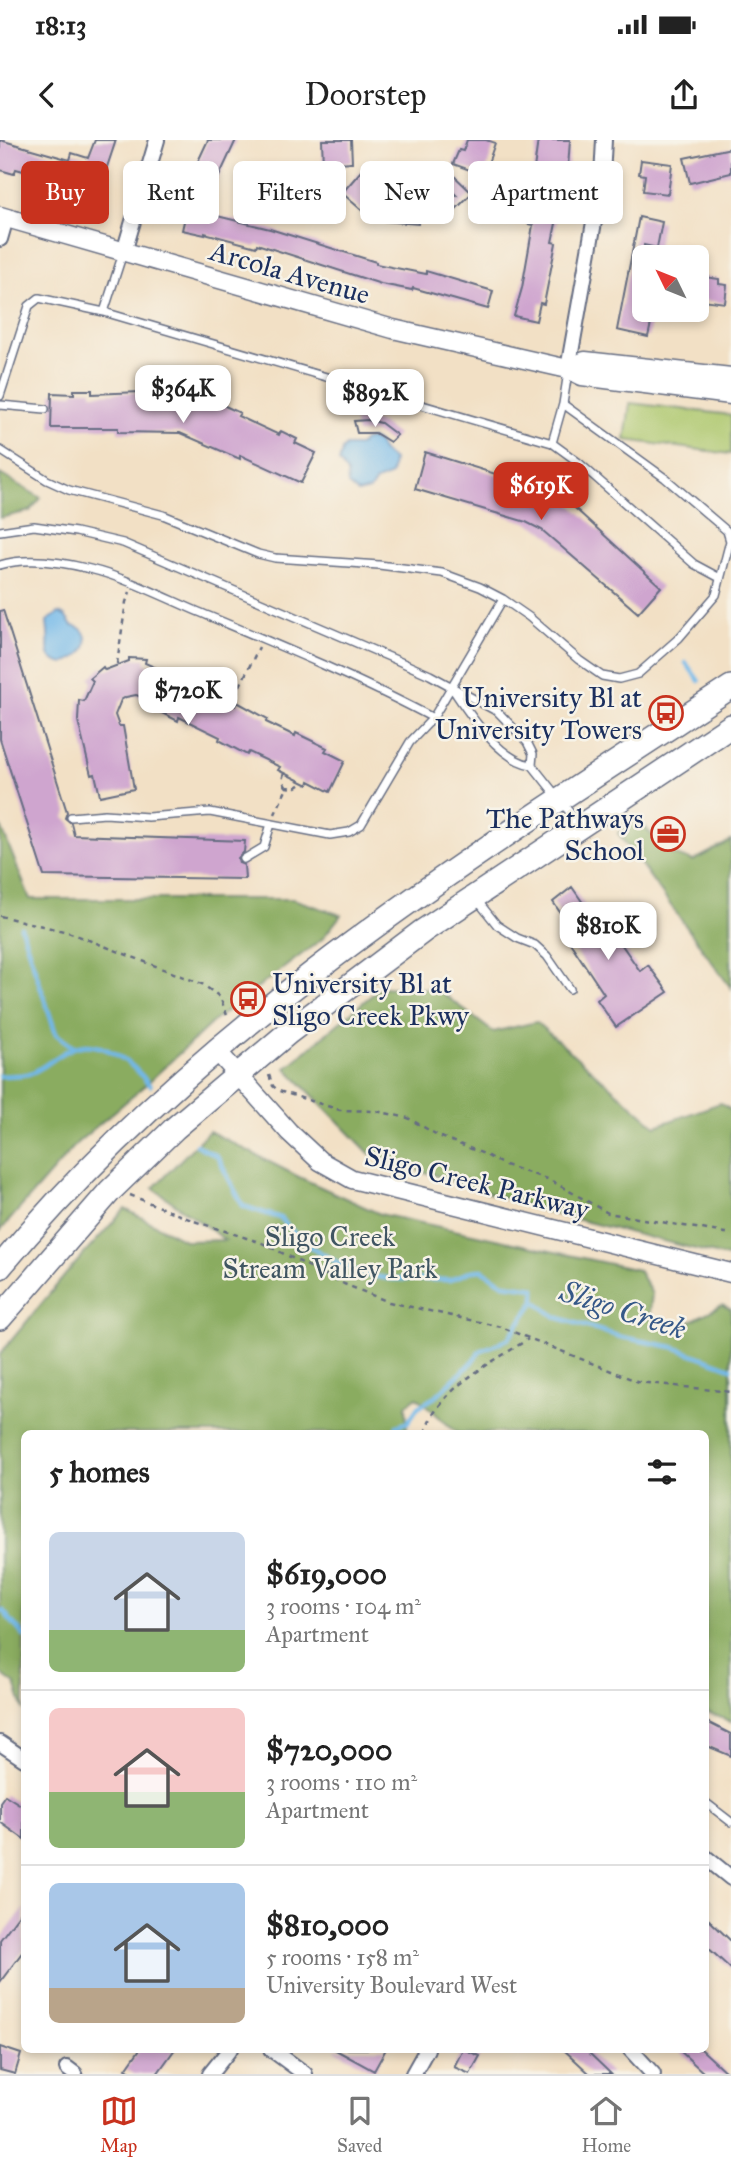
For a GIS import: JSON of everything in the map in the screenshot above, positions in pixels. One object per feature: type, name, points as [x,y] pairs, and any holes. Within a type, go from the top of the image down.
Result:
[{"type":"main road","points":[[0,1267],[41,1217],[101,1155],[164,1095],[290,988],[357,938],[731,687]]},
{"type":"main road","points":[[0,1318],[110,1191],[238,1074],[351,984],[474,897],[731,726]]},
{"type":"street","points":[[124,252],[157,140]]},
{"type":"street","points":[[568,369],[603,177],[604,140]]},
{"type":"street","points":[[0,239],[3,217]]},
{"type":"street","name":"Arcola Avenue","points":[[3,217],[393,329],[568,369],[582,376],[731,395]]},
{"type":"street","name":"Arcola Avenue","points":[[568,369],[585,360],[731,377]]},
{"type":"street","name":"Sligo Creek Parkway","points":[[216,1050],[289,1132],[320,1161],[352,1179],[731,1273]]},
{"type":"street","points":[[0,1743],[21,1757]]},
{"type":"street","points":[[709,1860],[731,1878]]},
{"type":"street","points":[[210,2074],[227,2053]]},
{"type":"street","points":[[276,2053],[305,2074]]},
{"type":"street","points":[[413,2074],[425,2053]]},
{"type":"street","points":[[634,2053],[653,2074]]},
{"type":"lane","points":[[104,312],[124,252]]},
{"type":"lane","points":[[0,396],[29,306],[39,298],[104,312],[552,443],[578,462],[694,564],[720,578]]},
{"type":"lane","points":[[552,443],[563,404],[568,369]]},
{"type":"lane","points":[[0,450],[69,490],[163,515],[258,554],[275,558],[379,565],[442,573],[480,587],[529,617],[602,676],[619,680],[638,674],[679,638],[716,595],[730,541],[727,531],[665,478],[563,404]]},
{"type":"lane","points":[[0,405],[45,409]]},
{"type":"lane","points":[[0,531],[34,526],[76,531],[123,543],[418,670],[498,712],[527,741],[533,754],[532,765],[581,827]]},
{"type":"lane","points":[[0,565],[13,561],[49,562],[91,569],[274,644],[395,697],[433,718]]},
{"type":"lane","points":[[71,817],[105,814],[148,817],[210,812],[330,835],[349,832],[361,825],[411,743],[433,718],[503,599]]},
{"type":"lane","points":[[451,687],[471,716],[504,752],[521,764],[532,765]]},
{"type":"lane","points":[[244,859],[264,847],[271,824]]},
{"type":"lane","points":[[474,897],[497,925],[517,938],[535,945],[547,956],[569,989]]},
{"type":"lane","points":[[709,1805],[731,1822]]},
{"type":"path","points":[[117,664],[126,602]]},
{"type":"path","points":[[231,704],[254,656]]},
{"type":"path","points":[[284,773],[282,780],[286,787]]},
{"type":"path","points":[[286,787],[295,788],[303,783]]},
{"type":"path","points":[[279,803],[286,787]]},
{"type":"path","points":[[0,916],[68,932],[202,984],[220,997],[229,1020]]},
{"type":"path","points":[[268,1071],[270,1080],[279,1091],[340,1110],[376,1111],[408,1118],[439,1136],[502,1164],[550,1180],[608,1213],[731,1234]]},
{"type":"path","points":[[128,1194],[161,1209],[262,1242],[344,1284],[388,1302],[501,1326],[639,1382],[731,1392]]},
{"type":"path","points":[[426,1430],[430,1417],[458,1386],[529,1338]]},
{"type":"green space","points":[[630,403],[731,415],[731,454],[625,440]]},
{"type":"green space","points":[[0,474],[41,498],[30,511],[0,518]]},
{"type":"green space","points":[[635,816],[667,852],[693,861],[731,841],[731,988],[618,833]]},
{"type":"green space","points":[[0,824],[30,899],[293,899],[341,915],[322,939],[215,1020],[140,1090],[78,1142],[0,1231]]},
{"type":"green space","points":[[381,987],[437,989],[493,1032],[536,1022],[656,1126],[720,1103],[731,1110],[731,1258],[547,1212],[370,1154],[286,1068]]},
{"type":"green space","name":"Sligo Creek Stream Valley Park","points":[[209,1131],[380,1214],[638,1270],[652,1294],[649,1319],[683,1325],[722,1305],[731,1309],[731,1722],[709,1713],[709,1430],[454,1430],[417,1397],[406,1405],[407,1430],[21,1430],[21,1702],[15,1684],[0,1673],[0,1354],[66,1274],[125,1209],[186,1241],[225,1240],[153,1188]]},
{"type":"water","points":[[371,439],[378,442],[382,451],[393,460],[391,475],[376,481],[370,490],[358,493],[348,485],[347,473],[339,462],[346,446],[359,446]]},
{"type":"water","points":[[59,613],[65,616],[72,626],[82,630],[86,637],[83,651],[64,664],[52,659],[48,652],[47,621]]},
{"type":"building","points":[[0,140],[70,160],[72,153],[88,158],[95,140],[116,140],[109,161],[21,161],[21,170],[16,169],[14,174],[0,170]]},
{"type":"building","points":[[208,140],[236,140],[219,177],[219,161],[198,161]]},
{"type":"building","points":[[322,140],[351,140],[352,162],[323,161]]},
{"type":"building","points":[[467,140],[495,143],[489,161],[468,161],[468,169],[454,164],[459,150],[463,151]]},
{"type":"building","points":[[538,140],[570,140],[568,161],[535,161]]},
{"type":"building","points":[[731,148],[731,173],[690,183],[684,158]]},
{"type":"building","points":[[641,160],[672,164],[668,194],[643,191],[645,175],[639,174]]},
{"type":"building","points":[[360,172],[360,209],[346,196],[346,188]]},
{"type":"building","points":[[454,176],[468,189],[468,197],[454,211]]},
{"type":"building","points":[[219,216],[233,220],[233,224],[250,224],[270,229],[376,264],[426,274],[426,271],[493,291],[488,309],[413,288],[412,290],[381,284],[257,244],[256,247],[205,233],[182,230],[183,224],[219,224]]},
{"type":"building","points":[[639,217],[662,222],[658,245],[634,245]]},
{"type":"building","points":[[528,224],[556,224],[552,242],[556,243],[544,304],[540,303],[536,321],[514,316],[522,288],[533,225]]},
{"type":"building","points":[[632,253],[632,322],[651,322],[648,337],[617,330]]},
{"type":"building","points":[[709,278],[719,279],[719,284],[727,285],[725,303],[709,301]]},
{"type":"building","points":[[74,390],[92,390],[92,394],[191,390],[279,435],[281,431],[297,439],[295,443],[316,453],[301,483],[240,455],[240,459],[180,433],[118,432],[118,428],[51,428],[52,393],[74,394]]},
{"type":"building","points":[[354,421],[381,423],[397,435],[390,442],[375,433],[357,433]]},
{"type":"building","points":[[425,452],[550,491],[566,500],[661,587],[638,613],[542,530],[526,522],[415,489]]},
{"type":"building","points":[[3,610],[67,812],[65,818],[71,823],[74,835],[245,841],[244,852],[238,858],[239,863],[244,865],[245,879],[44,876],[0,739],[0,611]]},
{"type":"building","points":[[129,658],[146,659],[145,663],[170,674],[172,670],[202,685],[200,689],[235,706],[237,702],[268,719],[266,722],[327,748],[325,751],[345,761],[330,792],[309,781],[308,785],[249,752],[247,755],[219,740],[220,737],[179,717],[178,721],[148,706],[151,700],[136,695],[121,700],[115,715],[119,726],[123,726],[134,789],[100,796],[95,774],[91,775],[78,721],[79,700],[84,701],[93,681],[90,678],[103,667],[105,670],[129,661]]},
{"type":"building","points":[[572,887],[592,916],[599,912],[640,971],[648,965],[668,992],[616,1027],[597,1000],[604,994],[565,935],[572,930],[553,902]]},
{"type":"building","points":[[709,1723],[731,1734],[731,1756],[709,1747]]},
{"type":"building","points":[[5,1795],[21,1805],[21,1837],[0,1822],[0,1802]]},
{"type":"building","points":[[21,1912],[21,1954],[0,1982],[0,1940]]},
{"type":"building","points":[[709,1920],[731,1941],[731,1969],[709,1949]]},
{"type":"building","points":[[0,2047],[21,2054],[15,2074],[0,2070]]},
{"type":"building","points":[[137,2053],[172,2053],[157,2074],[134,2074],[126,2069]]},
{"type":"building","points":[[341,2053],[384,2053],[374,2071]]},
{"type":"building","points":[[461,2053],[480,2056],[470,2074],[454,2067]]},
{"type":"building","points":[[567,2053],[589,2053],[611,2074],[590,2074]]},
{"type":"building","points":[[682,2053],[705,2053],[728,2074],[705,2074]]},
{"type":"waterway","points":[[686,663],[699,681]]},
{"type":"waterway","points":[[21,927],[56,1034],[73,1047]]},
{"type":"waterway","name":"Sligo Creek","points":[[0,1076],[28,1074],[71,1049],[93,1046],[105,1049],[126,1061],[150,1086]]},
{"type":"waterway","name":"Sligo Creek","points":[[196,1145],[217,1156],[243,1206],[280,1218],[304,1243],[338,1263],[366,1275],[391,1279],[450,1280],[471,1271],[482,1270],[504,1284],[535,1288],[535,1301],[556,1317],[621,1337],[673,1347],[731,1368]]},
{"type":"waterway","points":[[395,1430],[397,1426],[408,1422],[418,1407],[435,1397],[480,1351],[508,1339],[535,1301]]},
{"type":"waterway","points":[[0,1611],[3,1611],[21,1632]]},
{"type":"place","name":"University Bl at University Towers","points":[[666,713]]},
{"type":"place","name":"The Pathways School","points":[[668,834]]},
{"type":"place","name":"University Bl at Sligo Creek Pkwy","points":[[248,999]]}]
